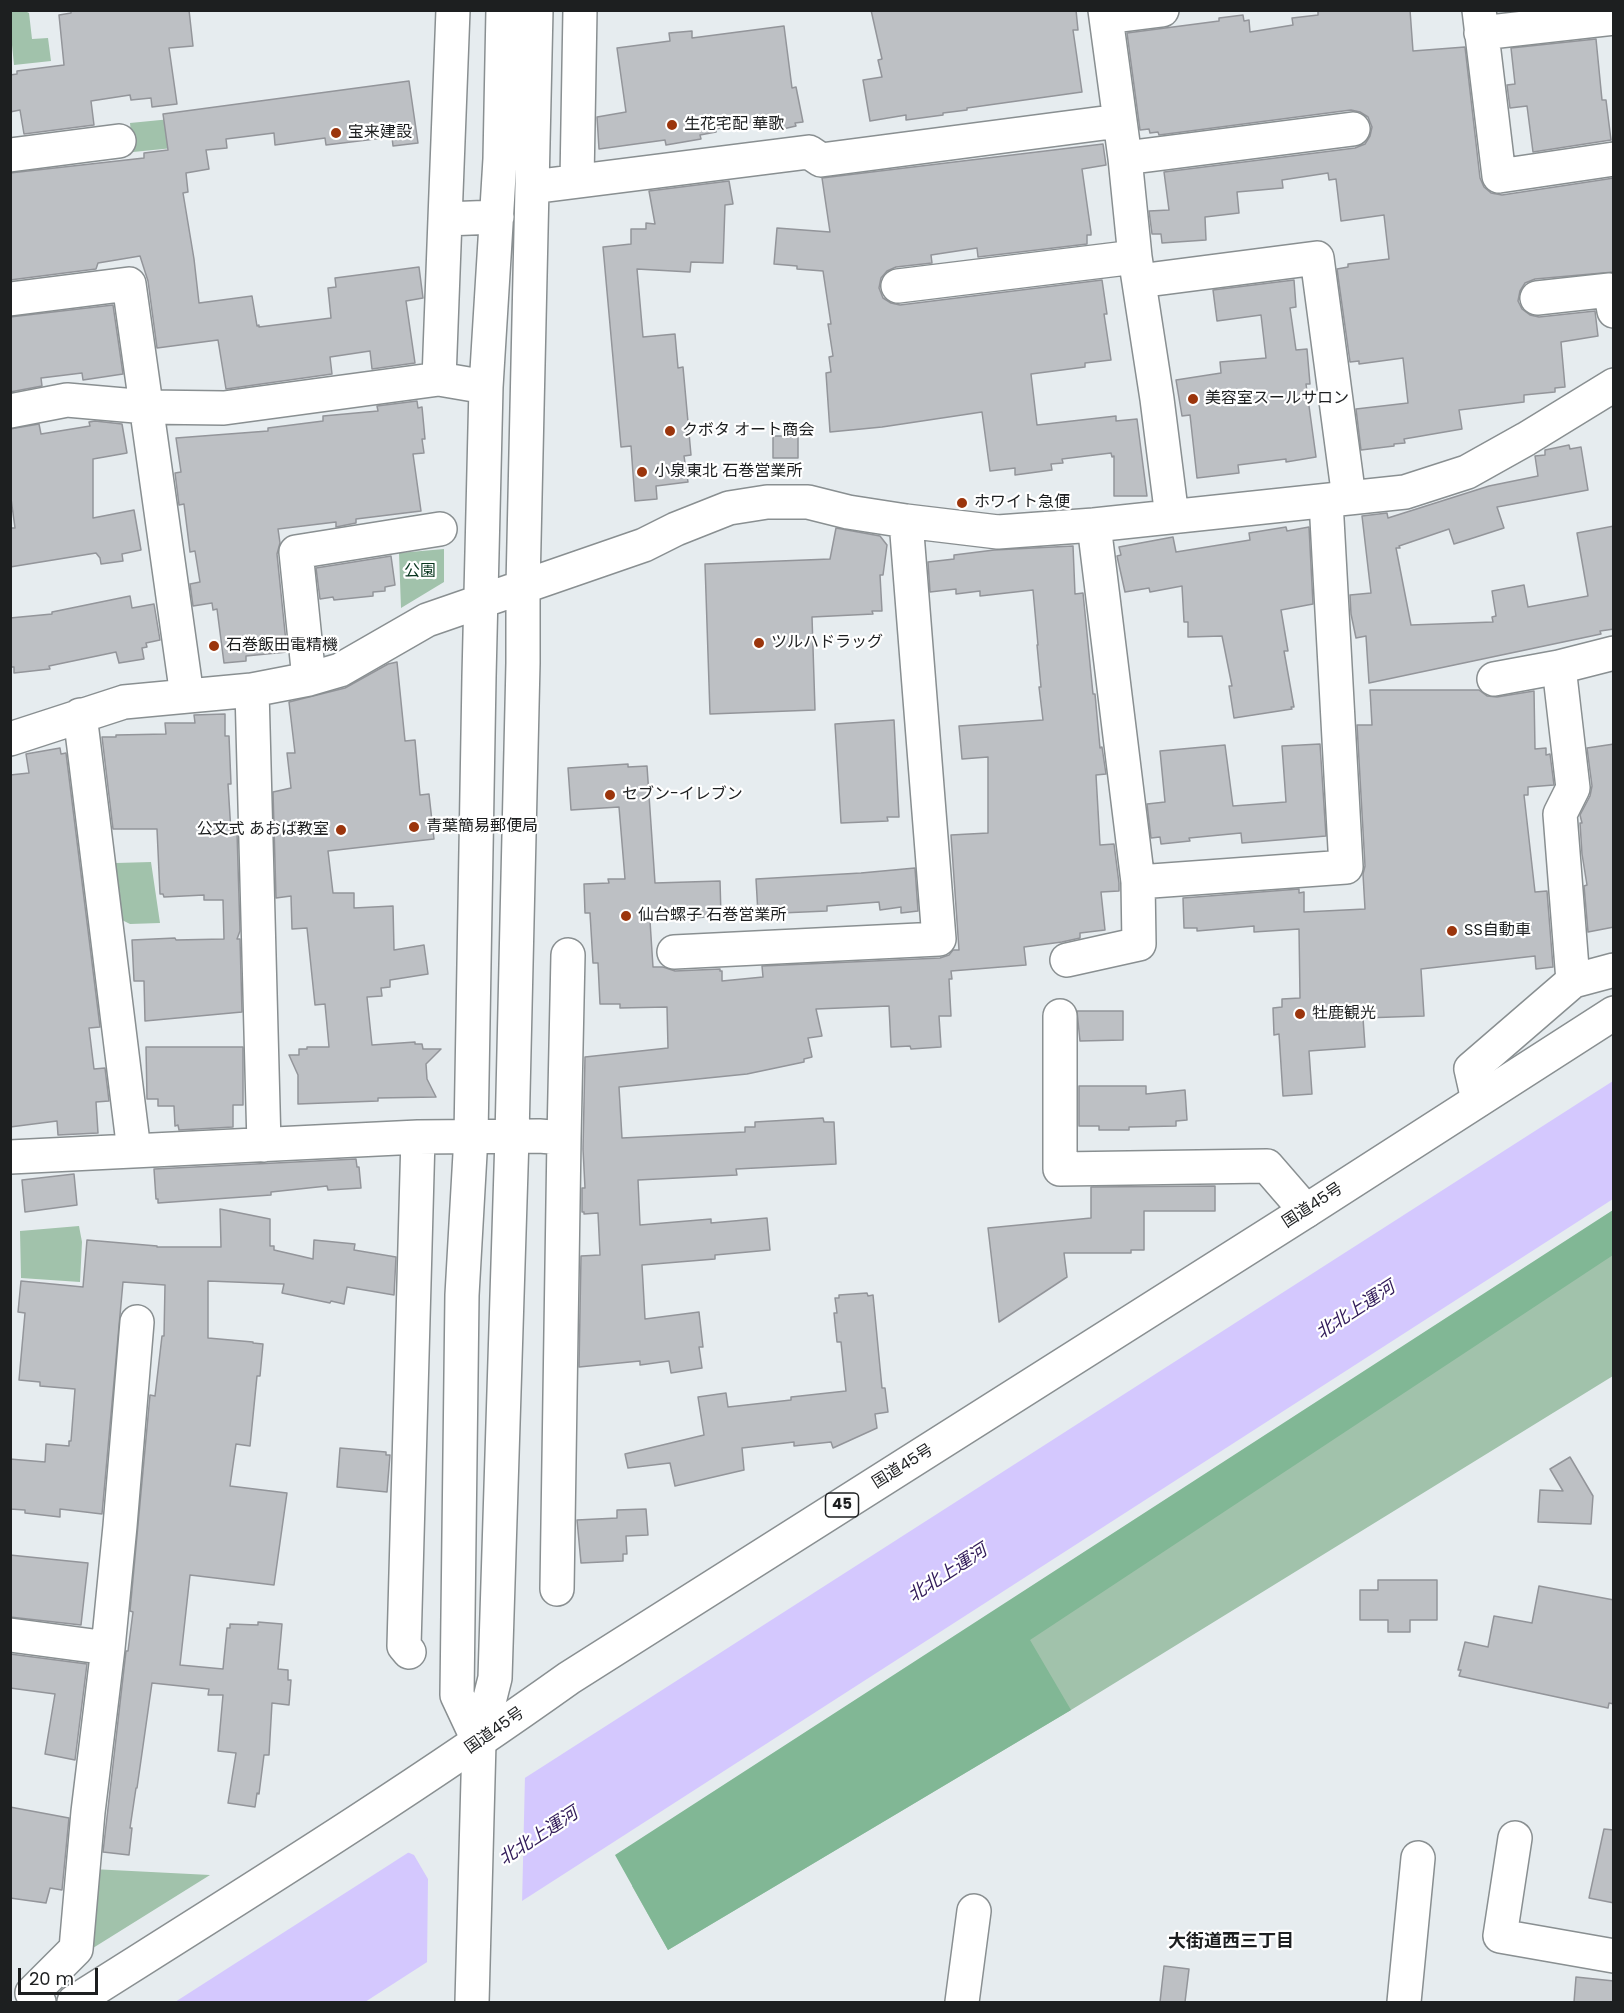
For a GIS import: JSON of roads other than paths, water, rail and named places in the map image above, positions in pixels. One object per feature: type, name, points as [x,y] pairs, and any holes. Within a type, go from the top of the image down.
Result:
[{"type":"main road","points":[[439,379],[453,10]]},
{"type":"main road","points":[[479,1742],[457,1695],[462,1295],[471,1136],[486,387],[497,217],[503,10]]},
{"type":"main road","points":[[472,1995],[479,1742],[495,1678],[512,1137],[536,10]]},
{"type":"main road","points":[[577,180],[580,10]]},
{"type":"main road","points":[[1162,10],[1105,14],[1125,158],[1137,269],[1172,517]]},
{"type":"main road","points":[[1606,16],[1480,22],[1499,176],[1614,159]]},
{"type":"main road","points":[[532,187],[809,152],[821,160],[1119,121]]},
{"type":"main road","points":[[1125,158],[1353,129]]},
{"type":"main road","points":[[10,155],[119,141]]},
{"type":"main road","points":[[446,219],[497,217]]},
{"type":"main road","points":[[898,286],[1317,258],[1337,500],[1346,867],[1138,882]]},
{"type":"main road","points":[[10,299],[129,284],[187,696]]},
{"type":"main road","points":[[1537,298],[1610,290],[1614,311]]},
{"type":"main road","points":[[10,411],[67,400],[147,407],[224,408],[439,379],[486,387]]},
{"type":"main road","points":[[10,739],[124,702],[252,690],[309,679],[340,670],[427,620],[644,545],[676,529],[729,508],[767,502],[808,502],[906,522],[998,532],[1094,525],[1405,492],[1467,472],[1527,439],[1614,385]]},
{"type":"main road","points":[[674,952],[939,939],[906,522]]},
{"type":"main road","points":[[1067,960],[1139,944],[1138,882],[1094,525]]},
{"type":"main road","points":[[309,679],[296,552],[440,529]]},
{"type":"main road","points":[[1494,679],[1559,667],[1614,653]]},
{"type":"main road","points":[[1559,667],[1573,788],[1560,814],[1573,981]]},
{"type":"main road","points":[[252,690],[264,1146]]},
{"type":"main road","points":[[80,715],[134,1151]]},
{"type":"main road","points":[[557,1588],[568,955]]},
{"type":"main road","points":[[1478,1100],[1471,1069],[1573,981],[1614,970]]},
{"type":"main road","name":"国道45号","points":[[74,2002],[377,1810],[569,1678],[1614,1013]]},
{"type":"main road","points":[[1060,1016],[1060,1169],[1267,1166],[1306,1211]]},
{"type":"main road","points":[[10,1157],[418,1137],[564,1138]]},
{"type":"main road","points":[[409,1652],[404,1646],[418,1137]]},
{"type":"main road","points":[[39,2002],[32,1993],[76,1949],[88,1812],[108,1648],[137,1322]]},
{"type":"main road","points":[[10,1635],[108,1648]]},
{"type":"main road","points":[[1515,1838],[1500,1936],[1614,1956]]},
{"type":"main road","points":[[1404,2002],[1418,1858]]},
{"type":"main road","points":[[962,2002],[974,1911]]},
{"type":"water","name":"北北上運河","points":[[1613,1081],[1613,1199],[365,2002],[175,2002]]},
{"type":"place","name":"生花宅配 華歌","points":[[672,125]]},
{"type":"place","name":"宝来建設","points":[[336,133]]},
{"type":"place","name":"美容室スールサロン","points":[[1193,399]]},
{"type":"place","name":"クボタ オート商会","points":[[670,431]]},
{"type":"place","name":"小泉東北 石巻営業所","points":[[642,472]]},
{"type":"place","name":"ホワイト急便","points":[[962,503]]},
{"type":"place","name":"ツルハドラッグ","points":[[759,643]]},
{"type":"place","name":"石巻飯田電精機","points":[[214,646]]},
{"type":"place","name":"セブン-イレブン","points":[[610,795]]},
{"type":"place","name":"青葉簡易郵便局","points":[[414,827]]},
{"type":"place","name":"公文式 あおば教室","points":[[341,830]]},
{"type":"place","name":"仙台螺子 石巻営業所","points":[[626,916]]},
{"type":"place","name":"SS自動車","points":[[1452,931]]},
{"type":"place","name":"牡鹿観光","points":[[1300,1014]]},
{"type":"district","name":"大街道西三丁目","points":[[1231,1942]]},
{"type":"park label","name":"公園","points":[[420,572]]}]
